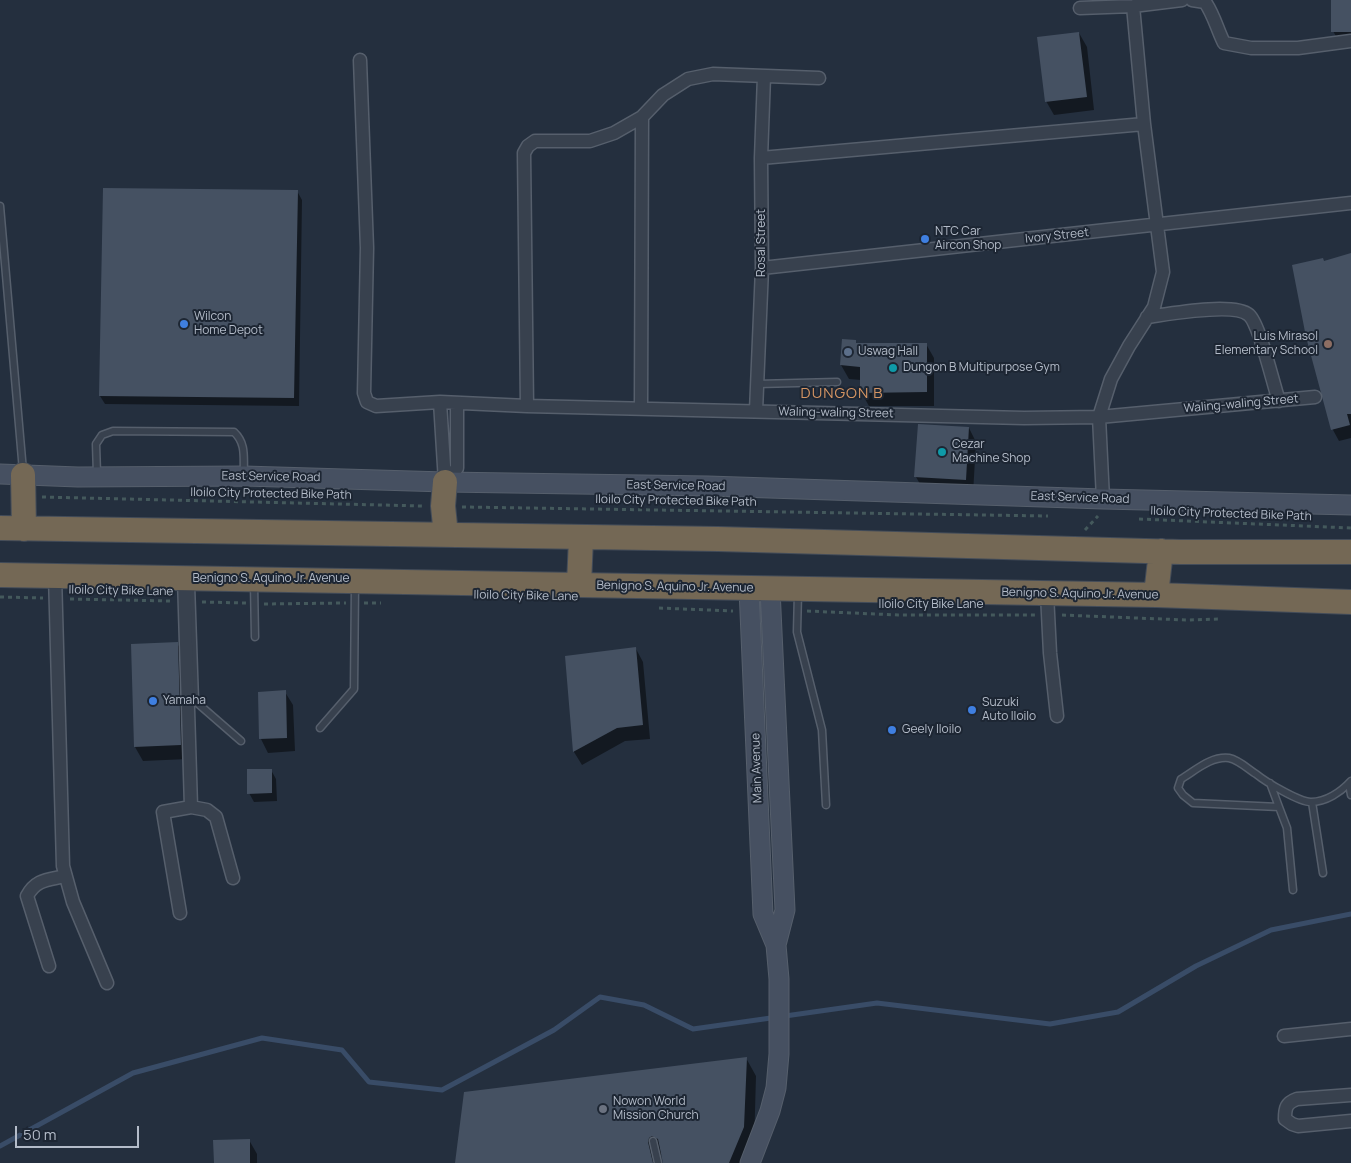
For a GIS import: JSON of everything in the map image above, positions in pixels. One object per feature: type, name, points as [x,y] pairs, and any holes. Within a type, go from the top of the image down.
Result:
[{"type":"highway","points":[[445,482],[446,535]]},
{"type":"highway","points":[[24,486],[24,529]]},
{"type":"highway","points":[[0,528],[718,539],[1161,551],[1351,552]]},
{"type":"highway","points":[[579,585],[581,538]]},
{"type":"highway","points":[[1156,595],[1161,551]]},
{"type":"highway","name":"Benigno S. Aquino Jr. Avenue","points":[[0,575],[55,575],[188,590],[254,578],[714,587],[757,596],[798,600],[1048,604],[1156,595],[1351,602]]},
{"type":"street","points":[[1080,8],[1133,6],[1182,0]]},
{"type":"street","points":[[1192,0],[1205,2],[1214,14],[1224,43],[1251,48],[1298,48],[1351,41]]},
{"type":"street","points":[[1103,499],[1099,417],[1111,379],[1154,307],[1163,272],[1144,124],[1133,6]]},
{"type":"street","name":"Waling-waling Street","points":[[360,60],[367,248],[364,393],[367,402],[376,406],[440,402],[527,406],[641,407],[1014,417],[1099,417],[1278,402],[1315,397]]},
{"type":"street","points":[[527,406],[524,153],[528,146],[535,141],[590,141],[614,133],[642,117],[663,95],[688,79],[713,74],[819,78]]},
{"type":"street","name":"Rosal Street","points":[[756,411],[762,268],[761,158],[764,76]]},
{"type":"street","points":[[641,407],[642,117]]},
{"type":"street","points":[[761,158],[1144,124]]},
{"type":"street","name":"Ivory Street","points":[[762,268],[1351,203]]},
{"type":"street","points":[[1147,316],[1217,309],[1241,310],[1250,316],[1257,330],[1278,402]]},
{"type":"street","points":[[440,402],[445,482]]},
{"type":"street","points":[[445,482],[457,468],[457,404]]},
{"type":"street","name":"East Service Road","points":[[0,474],[24,486],[97,476],[244,476],[445,482],[708,486],[1103,499],[1351,504]]},
{"type":"street","points":[[55,575],[63,866],[72,902],[107,983]]},
{"type":"street","points":[[188,590],[191,807]]},
{"type":"street","name":"Main Avenue","points":[[757,596],[785,910],[776,945]]},
{"type":"street","name":"Main Avenue","points":[[750,1163],[770,1111],[776,1088],[779,1054],[779,979],[776,945],[763,914],[757,596]]},
{"type":"street","points":[[1048,604],[1057,716]]},
{"type":"street","points":[[180,913],[163,812],[191,807],[207,810],[216,817],[233,878]]},
{"type":"street","points":[[49,966],[27,896],[30,889],[37,882],[66,876]]},
{"type":"street","points":[[1284,1036],[1351,1029]]},
{"type":"street","points":[[1351,1094],[1297,1099],[1290,1102],[1285,1108],[1285,1119],[1298,1126],[1351,1121]]},
{"type":"lane","points":[[0,208],[24,486]]},
{"type":"lane","points":[[757,384],[837,382]]},
{"type":"lane","points":[[97,476],[96,444],[102,434],[113,431],[234,432],[241,438],[244,476]]},
{"type":"lane","points":[[254,578],[255,637]]},
{"type":"lane","points":[[320,728],[354,689],[355,580]]},
{"type":"lane","points":[[188,590],[195,701],[241,741]]},
{"type":"lane","points":[[798,600],[797,632],[822,730],[826,805]]},
{"type":"lane","points":[[1279,806],[1193,803],[1178,788],[1181,779],[1210,760],[1229,758],[1305,802],[1319,801],[1337,793],[1350,782]]},
{"type":"lane","points":[[1350,782],[1351,795]]},
{"type":"lane","points":[[1270,783],[1286,828],[1293,890]]},
{"type":"lane","points":[[1312,802],[1323,873]]},
{"type":"lane","points":[[653,1141],[658,1163]]},
{"type":"path","name":"Iloilo City Protected Bike Path","points":[[24,486],[444,506],[1048,516]]},
{"type":"path","points":[[1088,517],[1108,518]]},
{"type":"path","name":"Iloilo City Protected Bike Path","points":[[1137,519],[1351,528]]},
{"type":"path","name":"Iloilo City Bike Lane","points":[[0,597],[55,599],[188,590],[254,604],[384,603]]},
{"type":"path","points":[[652,608],[757,596]]},
{"type":"path","name":"Iloilo City Bike Lane","points":[[798,600],[898,615],[1048,604],[1186,620],[1224,619]]},
{"type":"building","points":[[1331,0],[1351,0],[1351,32],[1331,32]]},
{"type":"building","points":[[1079,32],[1087,97],[1045,102],[1037,37]]},
{"type":"building","points":[[103,188],[298,190],[294,398],[99,396]]},
{"type":"building","name":"Luis Mirasol Elementary School","points":[[1351,253],[1351,414],[1347,414],[1350,425],[1331,430],[1306,337],[1292,265],[1323,258],[1324,261]]},
{"type":"building","name":"Dungon B Multipurpose Gym","points":[[842,339],[856,340],[856,343],[927,343],[927,392],[860,393],[860,367],[840,365]]},
{"type":"building","name":"Cezar Machine Shop","points":[[918,424],[969,427],[966,480],[914,477]]},
{"type":"building","points":[[178,642],[181,745],[134,747],[131,644]]},
{"type":"building","points":[[636,647],[643,725],[617,728],[573,752],[565,656]]},
{"type":"building","points":[[286,690],[287,738],[259,739],[258,692]]},
{"type":"building","points":[[247,769],[272,769],[272,793],[247,794]]},
{"type":"building","name":"Nowon World Mission Church","points":[[747,1057],[744,1127],[729,1163],[663,1163],[658,1139],[652,1136],[648,1142],[653,1163],[455,1163],[464,1092]]},
{"type":"building","points":[[250,1139],[250,1163],[214,1163],[213,1140]]},
{"type":"waterway","points":[[0,1146],[133,1073],[262,1038],[342,1050],[369,1082],[442,1090],[554,1030],[600,997],[644,1005],[693,1029],[877,1003],[1050,1024],[1118,1012],[1196,966],[1271,930],[1351,914]]},
{"type":"place","name":"NTC Car Aircon Shop","points":[[925,239]]},
{"type":"place","name":"Wilcon Home Depot","points":[[184,324]]},
{"type":"place","name":"Luis Mirasol Elementary School","points":[[1328,344]]},
{"type":"place","name":"Uswag Hall","points":[[848,352]]},
{"type":"place","name":"Dungon B Multipurpose Gym","points":[[893,368]]},
{"type":"place","name":"Cezar Machine Shop","points":[[942,452]]},
{"type":"place","name":"Yamaha","points":[[153,701]]},
{"type":"place","name":"Suzuki Auto Iloilo","points":[[972,710]]},
{"type":"place","name":"Geely Iloilo","points":[[892,730]]},
{"type":"place","name":"Nowon World Mission Church","points":[[603,1109]]},
{"type":"district","name":"DUNGON B","points":[[842,394]]}]
